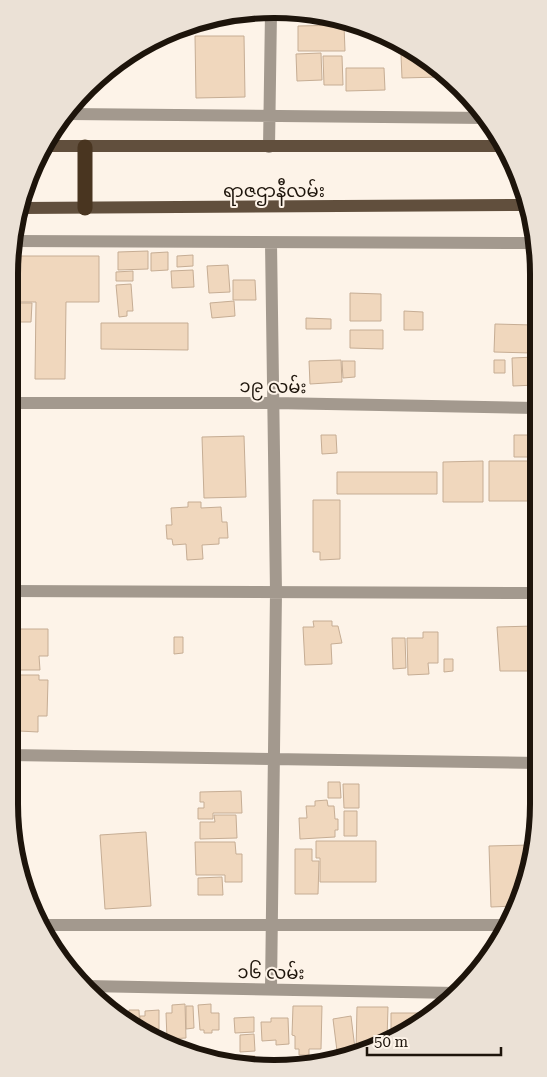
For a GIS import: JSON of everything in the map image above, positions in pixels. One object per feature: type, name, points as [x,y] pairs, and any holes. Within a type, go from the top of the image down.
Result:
[{"type":"highway","points":[[85,146],[86,208]]},
{"type":"main road","points":[[51,146],[495,146]]},
{"type":"main road","name":"ရာဇဌာနီလမ်း","points":[[26,208],[520,205]]},
{"type":"street","points":[[270,147],[272,115],[271,18]]},
{"type":"street","points":[[73,114],[477,118]]},
{"type":"street","points":[[20,241],[527,243]]},
{"type":"street","points":[[270,989],[275,759],[276,592],[275,403],[271,243]]},
{"type":"street","name":"၁၉ လမ်း","points":[[18,403],[275,403],[530,408]]},
{"type":"street","points":[[18,591],[530,593]]},
{"type":"street","points":[[18,755],[530,763]]},
{"type":"street","points":[[48,924],[499,925]]},
{"type":"street","name":"၁၆ လမ်း","points":[[93,986],[446,993]]},
{"type":"building","points":[[336,25],[344,27],[345,51],[298,51],[298,26]]},
{"type":"building","points":[[195,36],[244,36],[245,97],[196,98]]},
{"type":"building","points":[[321,53],[322,80],[297,81],[296,54]]},
{"type":"building","points":[[401,55],[407,55],[437,77],[402,78]]},
{"type":"building","points":[[323,56],[342,56],[343,85],[324,85]]},
{"type":"building","points":[[346,68],[384,68],[385,90],[346,91]]},
{"type":"building","points":[[148,251],[148,269],[118,270],[118,252]]},
{"type":"building","points":[[168,252],[168,270],[151,271],[151,253]]},
{"type":"building","points":[[193,255],[193,266],[177,267],[177,256]]},
{"type":"building","points":[[18,256],[99,256],[99,302],[66,302],[65,379],[35,379],[36,302],[18,302]]},
{"type":"building","points":[[228,265],[230,292],[209,293],[207,266]]},
{"type":"building","points":[[193,270],[194,287],[172,288],[171,271]]},
{"type":"building","points":[[133,271],[133,281],[116,281],[116,272]]},
{"type":"building","points":[[233,280],[255,280],[256,300],[233,300]]},
{"type":"building","points":[[131,284],[133,311],[127,311],[127,316],[119,317],[116,285]]},
{"type":"building","points":[[350,293],[381,294],[381,321],[350,321]]},
{"type":"building","points":[[234,301],[235,316],[212,318],[210,303]]},
{"type":"building","points":[[18,303],[32,303],[31,322],[18,322]]},
{"type":"building","points":[[404,311],[423,312],[423,330],[404,330]]},
{"type":"building","points":[[306,318],[331,319],[331,329],[306,329]]},
{"type":"building","points":[[101,323],[188,323],[188,350],[101,349]]},
{"type":"building","points":[[495,324],[530,325],[530,353],[494,352]]},
{"type":"building","points":[[350,330],[383,330],[383,349],[350,348]]},
{"type":"building","points":[[530,357],[530,385],[513,386],[512,358]]},
{"type":"building","points":[[341,360],[342,382],[310,384],[309,361]]},
{"type":"building","points":[[494,360],[505,360],[505,373],[494,373]]},
{"type":"building","points":[[342,361],[355,361],[355,377],[343,378]]},
{"type":"building","points":[[321,435],[336,435],[337,453],[322,454]]},
{"type":"building","points":[[514,435],[530,435],[530,457],[514,457]]},
{"type":"building","points":[[244,436],[246,497],[204,498],[202,437]]},
{"type":"building","points":[[483,461],[483,502],[443,502],[443,462]]},
{"type":"building","points":[[489,461],[530,461],[530,501],[489,501]]},
{"type":"building","points":[[337,472],[437,472],[437,494],[337,494]]},
{"type":"building","points":[[313,500],[340,500],[340,559],[320,560],[320,552],[313,552]]},
{"type":"building","points":[[188,502],[201,502],[201,508],[221,507],[222,522],[227,522],[228,538],[219,538],[219,544],[202,545],[203,559],[187,560],[186,544],[173,545],[172,539],[167,539],[166,525],[172,525],[171,508],[188,507]]},
{"type":"building","points":[[313,621],[332,621],[332,626],[338,626],[342,643],[331,644],[332,664],[305,665],[303,627],[314,627]]},
{"type":"building","points":[[530,626],[530,671],[500,671],[497,627]]},
{"type":"building","points":[[18,629],[48,629],[48,656],[39,656],[40,670],[18,670]]},
{"type":"building","points":[[423,632],[438,632],[438,663],[428,663],[429,674],[408,675],[407,638],[423,638]]},
{"type":"building","points":[[174,637],[183,637],[183,653],[174,654]]},
{"type":"building","points":[[392,638],[405,638],[406,668],[393,669]]},
{"type":"building","points":[[444,659],[453,659],[453,671],[444,672]]},
{"type":"building","points":[[18,675],[39,675],[39,680],[48,680],[47,716],[38,716],[38,732],[19,731]]},
{"type":"building","points":[[328,782],[340,782],[341,798],[328,798]]},
{"type":"building","points":[[343,784],[359,784],[359,808],[344,808]]},
{"type":"building","points":[[241,791],[242,813],[213,813],[213,819],[198,819],[198,808],[204,808],[204,802],[200,802],[200,792]]},
{"type":"building","points":[[327,800],[328,806],[334,806],[335,819],[338,819],[338,830],[335,830],[335,837],[300,839],[299,818],[307,818],[306,806],[315,806],[315,801]]},
{"type":"building","points":[[344,811],[357,811],[357,836],[344,836]]},
{"type":"building","points":[[214,815],[236,815],[237,838],[200,839],[200,822],[215,822]]},
{"type":"building","points":[[146,832],[151,906],[105,909],[100,835]]},
{"type":"building","points":[[316,841],[376,841],[376,882],[320,882],[320,858],[316,858]]},
{"type":"building","points":[[195,842],[235,842],[236,854],[242,854],[242,882],[225,882],[225,875],[196,875]]},
{"type":"building","points":[[526,845],[521,870],[508,906],[491,907],[489,846]]},
{"type":"building","points":[[295,849],[312,849],[312,861],[319,861],[318,894],[295,894]]},
{"type":"building","points":[[222,877],[223,895],[198,895],[198,878]]},
{"type":"building","points":[[185,1004],[186,1038],[173,1039],[167,1036],[166,1013],[172,1013],[172,1005]]},
{"type":"building","points":[[211,1004],[211,1013],[219,1013],[219,1030],[212,1030],[212,1033],[204,1033],[204,1030],[200,1030],[198,1005]]},
{"type":"building","points":[[186,1006],[193,1006],[194,1028],[186,1029]]},
{"type":"building","points":[[293,1006],[322,1006],[321,1049],[309,1049],[309,1055],[299,1055],[299,1049],[295,1049],[295,1036],[292,1035]]},
{"type":"building","points":[[357,1007],[388,1007],[387,1033],[356,1046]]},
{"type":"building","points":[[129,1010],[139,1010],[140,1022],[131,1016]]},
{"type":"building","points":[[159,1010],[159,1029],[153,1029],[140,1022],[140,1016],[145,1016],[145,1011]]},
{"type":"building","points":[[391,1013],[420,1013],[402,1025],[391,1031]]},
{"type":"building","points":[[351,1016],[355,1046],[337,1051],[333,1019]]},
{"type":"building","points":[[254,1017],[254,1032],[235,1033],[234,1018]]},
{"type":"building","points":[[271,1018],[288,1018],[289,1044],[276,1045],[276,1040],[262,1041],[261,1022],[271,1022]]},
{"type":"building","points":[[254,1034],[255,1051],[240,1052],[240,1035]]},
{"type":"building","points":[[255,1056],[255,1059],[240,1057],[237,1057]]}]
